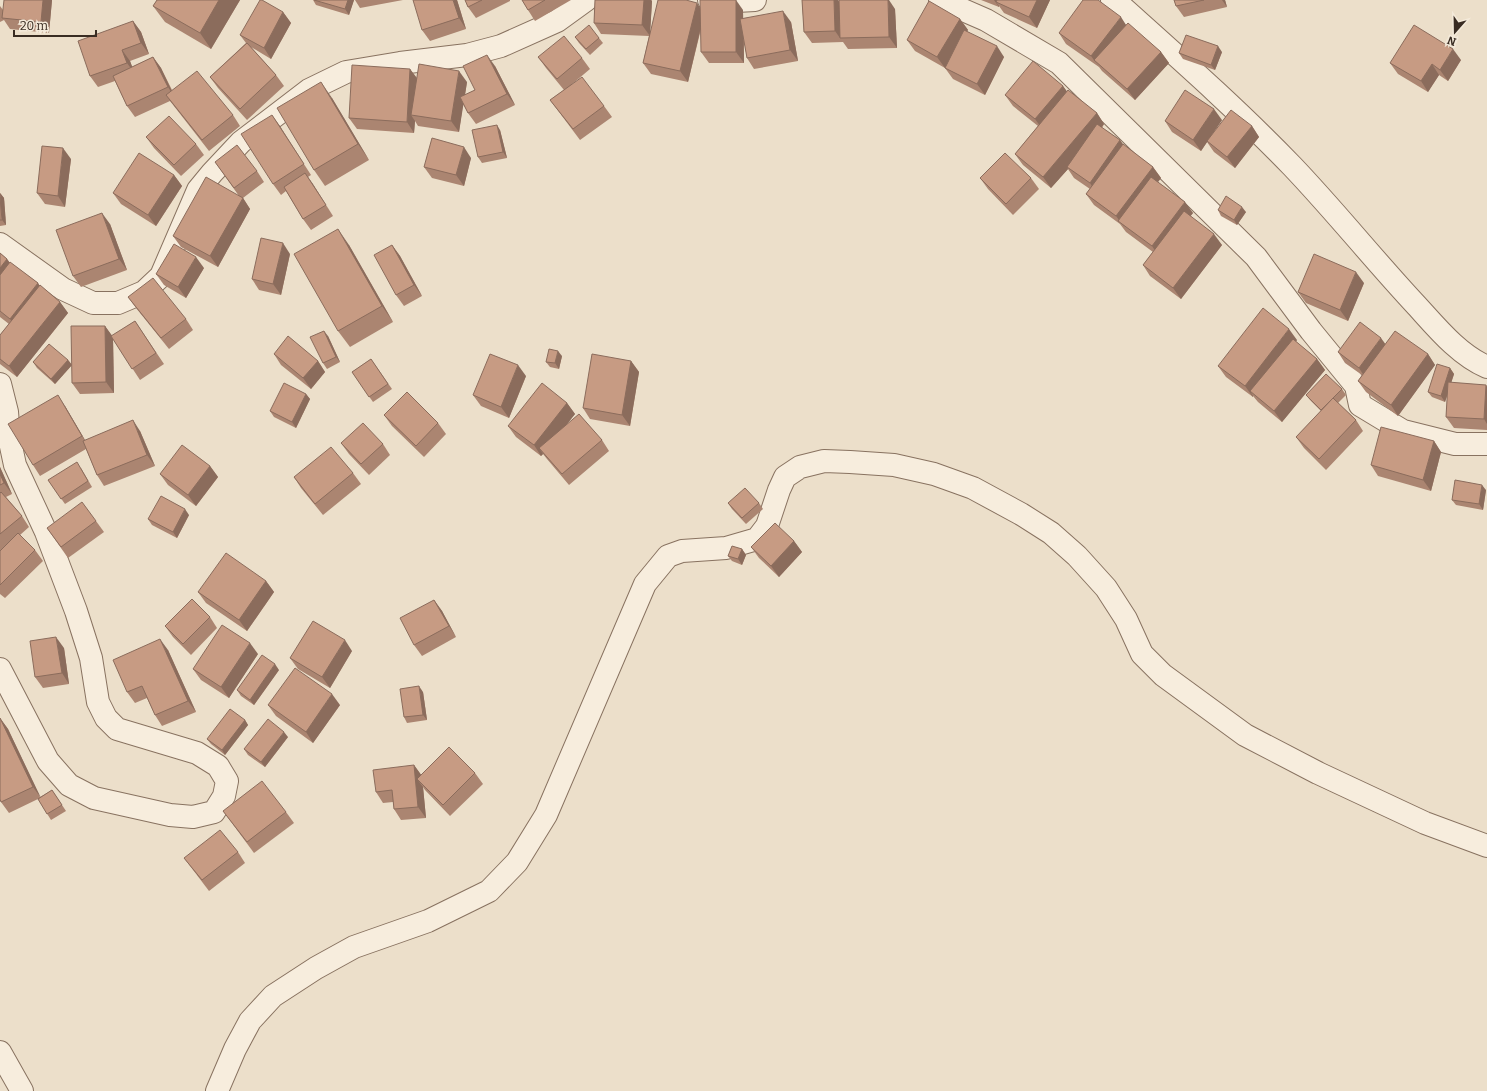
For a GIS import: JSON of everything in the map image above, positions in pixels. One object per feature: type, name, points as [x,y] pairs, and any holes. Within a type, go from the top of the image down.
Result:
[{"type":"street","points":[[0,244],[63,288],[93,303],[118,303],[144,292],[161,276],[198,190],[212,173],[241,142],[309,90],[346,72],[400,63],[467,56],[502,46],[557,21],[586,0]]},
{"type":"street","points":[[709,0],[718,2],[755,0]]},
{"type":"street","points":[[940,0],[986,20],[1059,63],[1256,257],[1311,331],[1356,386],[1360,405],[1403,432],[1455,444],[1487,444]]},
{"type":"street","points":[[1112,0],[1121,6],[1222,98],[1292,166],[1400,288],[1445,336],[1468,356],[1487,367]]},
{"type":"street","points":[[0,384],[7,412],[9,437],[15,465],[46,532],[76,611],[91,658],[98,702],[106,718],[117,729],[197,753],[218,766],[227,781],[224,796],[214,812],[193,817],[170,815],[94,798],[69,786],[48,761],[0,670]]},
{"type":"street","points":[[217,1091],[235,1049],[250,1022],[273,996],[316,968],[354,947],[428,921],[489,891],[518,862],[546,815],[645,584],[668,556],[682,551],[726,548],[757,539],[766,526],[785,478],[800,467],[824,461],[894,465],[934,474],[973,488],[1021,514],[1050,533],[1077,556],[1106,588],[1126,619],[1142,654],[1164,675],[1240,731],[1318,773],[1425,823],[1487,846]]},
{"type":"street","points":[[0,1052],[22,1091]]},
{"type":"building","points":[[4,0],[43,0],[41,22],[2,18]]},
{"type":"building","points":[[157,0],[219,0],[200,33],[153,6]]},
{"type":"building","points":[[260,0],[283,12],[264,48],[240,35]]},
{"type":"building","points":[[314,0],[348,0],[345,9]]},
{"type":"building","points":[[413,0],[453,0],[459,18],[422,30]]},
{"type":"building","points":[[465,0],[482,0],[468,7]]},
{"type":"building","points":[[522,0],[545,0],[528,10]]},
{"type":"building","points":[[595,0],[644,0],[642,25],[594,23]]},
{"type":"building","points":[[658,0],[686,0],[697,3],[680,71],[643,63]]},
{"type":"building","points":[[700,0],[736,0],[736,52],[701,52]]},
{"type":"building","points":[[802,0],[834,0],[835,31],[804,32]]},
{"type":"building","points":[[839,0],[888,0],[889,37],[840,38]]},
{"type":"building","points":[[997,0],[1037,0],[1029,17],[996,2]]},
{"type":"building","points":[[1083,0],[1098,0],[1121,17],[1091,56],[1059,33]]},
{"type":"building","points":[[1174,0],[1204,0],[1176,6]]},
{"type":"building","points":[[929,1],[960,19],[937,57],[907,40]]},
{"type":"building","points":[[783,11],[790,50],[747,58],[740,19]]},
{"type":"building","points":[[133,21],[141,43],[122,50],[127,63],[90,76],[78,41]]},
{"type":"building","points":[[1128,23],[1161,52],[1127,89],[1094,60]]},
{"type":"building","points":[[589,25],[599,38],[586,49],[575,37]]},
{"type":"building","points":[[1414,25],[1453,49],[1440,70],[1432,64],[1421,81],[1390,63]]},
{"type":"building","points":[[964,30],[997,46],[977,84],[945,68]]},
{"type":"building","points":[[1186,35],[1218,46],[1211,65],[1179,53]]},
{"type":"building","points":[[564,36],[582,58],[557,79],[538,57]]},
{"type":"building","points":[[247,43],[276,75],[240,109],[210,77]]},
{"type":"building","points":[[487,55],[507,94],[468,113],[460,97],[475,90],[463,66]]},
{"type":"building","points":[[153,57],[168,87],[127,106],[113,76]]},
{"type":"building","points":[[1033,61],[1063,86],[1035,119],[1005,95]]},
{"type":"building","points":[[419,64],[459,71],[451,121],[411,115]]},
{"type":"building","points":[[352,65],[410,69],[407,122],[349,118]]},
{"type":"building","points":[[197,71],[233,115],[202,140],[166,95]]},
{"type":"building","points":[[582,77],[604,106],[573,129],[550,100]]},
{"type":"building","points":[[321,82],[358,144],[314,170],[277,108]]},
{"type":"building","points":[[1068,90],[1097,113],[1043,177],[1015,154]]},
{"type":"building","points":[[1185,90],[1214,109],[1193,140],[1165,121]]},
{"type":"building","points":[[1231,110],[1252,126],[1227,157],[1207,141]]},
{"type":"building","points":[[272,115],[304,164],[273,184],[241,134]]},
{"type":"building","points":[[169,116],[196,144],[174,165],[146,137]]},
{"type":"building","points":[[1097,124],[1120,140],[1090,183],[1067,167]]},
{"type":"building","points":[[497,125],[503,152],[478,157],[472,130]]},
{"type":"building","points":[[432,138],[464,147],[456,175],[424,167]]},
{"type":"building","points":[[1123,144],[1153,167],[1116,216],[1086,194]]},
{"type":"building","points":[[237,145],[257,171],[234,188],[215,162]]},
{"type":"building","points":[[42,146],[63,148],[58,196],[37,193]]},
{"type":"building","points":[[139,153],[174,175],[148,215],[113,193]]},
{"type":"building","points":[[1005,153],[1031,178],[1006,204],[980,178]]},
{"type":"building","points":[[305,173],[326,205],[303,219],[284,187]]},
{"type":"building","points":[[206,177],[243,198],[210,256],[173,236]]},
{"type":"building","points":[[1151,177],[1185,202],[1152,246],[1118,221]]},
{"type":"building","points":[[1226,196],[1242,207],[1234,220],[1218,210]]},
{"type":"building","points":[[0,197],[2,220],[0,220]]},
{"type":"building","points":[[1184,211],[1214,234],[1173,288],[1143,265]]},
{"type":"building","points":[[102,213],[119,259],[73,276],[56,230]]},
{"type":"building","points":[[338,229],[382,306],[338,331],[294,254]]},
{"type":"building","points":[[261,238],[283,243],[273,284],[252,279]]},
{"type":"building","points":[[174,244],[196,257],[178,287],[156,274]]},
{"type":"building","points":[[392,245],[414,285],[396,295],[374,255]]},
{"type":"building","points":[[0,253],[7,259],[0,268]]},
{"type":"building","points":[[1314,254],[1356,272],[1340,310],[1298,292]]},
{"type":"building","points":[[10,262],[38,283],[10,319],[0,311],[0,275]]},
{"type":"building","points":[[153,278],[186,319],[161,338],[128,297]]},
{"type":"building","points":[[40,285],[60,302],[9,366],[0,359],[0,335]]},
{"type":"building","points":[[1263,308],[1289,329],[1245,386],[1218,366]]},
{"type":"building","points":[[135,321],[156,353],[132,369],[111,336]]},
{"type":"building","points":[[1360,322],[1381,338],[1359,368],[1338,352]]},
{"type":"building","points":[[71,326],[105,326],[106,382],[72,383]]},
{"type":"building","points":[[324,331],[336,357],[323,363],[310,337]]},
{"type":"building","points":[[1395,331],[1428,354],[1391,405],[1358,381]]},
{"type":"building","points":[[288,336],[318,361],[303,378],[274,354]]},
{"type":"building","points":[[1293,339],[1317,359],[1274,411],[1250,391]]},
{"type":"building","points":[[49,344],[68,360],[51,379],[33,362]]},
{"type":"building","points":[[549,349],[558,351],[555,363],[546,362]]},
{"type":"building","points":[[490,354],[518,365],[501,407],[473,395]]},
{"type":"building","points":[[592,354],[631,361],[622,415],[583,408]]},
{"type":"building","points":[[371,359],[388,384],[369,397],[352,372]]},
{"type":"building","points":[[1437,364],[1450,368],[1441,396],[1428,392]]},
{"type":"building","points":[[1326,374],[1342,389],[1321,410],[1306,395]]},
{"type":"building","points":[[1448,382],[1486,385],[1484,419],[1446,417]]},
{"type":"building","points":[[284,383],[306,394],[292,422],[270,411]]},
{"type":"building","points":[[542,383],[567,403],[534,445],[508,426]]},
{"type":"building","points":[[407,392],[438,423],[416,446],[384,415]]},
{"type":"building","points":[[58,395],[82,436],[33,465],[8,424]]},
{"type":"building","points":[[1333,398],[1356,420],[1319,459],[1296,437]]},
{"type":"building","points":[[579,414],[602,440],[562,474],[539,448]]},
{"type":"building","points":[[133,420],[147,455],[97,475],[83,441]]},
{"type":"building","points":[[363,423],[383,444],[361,464],[341,443]]},
{"type":"building","points":[[1381,427],[1434,441],[1423,480],[1371,465]]},
{"type":"building","points":[[182,445],[210,466],[188,495],[160,474]]},
{"type":"building","points":[[331,447],[353,473],[315,504],[294,477]]},
{"type":"building","points":[[77,462],[88,481],[61,499],[48,480]]},
{"type":"building","points":[[0,474],[4,483],[0,485]]},
{"type":"building","points":[[1455,480],[1482,485],[1479,504],[1452,500]]},
{"type":"building","points":[[745,488],[759,503],[742,518],[728,503]]},
{"type":"building","points":[[1,492],[22,516],[0,534],[0,493]]},
{"type":"building","points":[[161,496],[185,509],[173,532],[148,519]]},
{"type":"building","points":[[82,502],[96,521],[61,547],[47,528]]},
{"type":"building","points":[[775,523],[794,541],[771,566],[751,547]]},
{"type":"building","points":[[18,533],[35,550],[0,585],[0,551]]},
{"type":"building","points":[[732,546],[742,549],[738,559],[728,556]]},
{"type":"building","points":[[226,553],[266,581],[239,620],[198,592]]},
{"type":"building","points":[[192,599],[210,617],[183,644],[165,626]]},
{"type":"building","points":[[434,600],[449,626],[414,645],[400,618]]},
{"type":"building","points":[[313,621],[345,640],[322,677],[290,658]]},
{"type":"building","points":[[222,625],[250,643],[221,687],[193,669]]},
{"type":"building","points":[[56,637],[62,673],[35,677],[30,641]]},
{"type":"building","points":[[160,639],[188,701],[155,715],[142,686],[127,692],[113,660]]},
{"type":"building","points":[[262,655],[275,664],[250,700],[237,690]]},
{"type":"building","points":[[295,668],[332,694],[306,732],[268,705]]},
{"type":"building","points":[[419,686],[423,715],[404,717],[400,689]]},
{"type":"building","points":[[230,709],[245,720],[222,750],[207,739]]},
{"type":"building","points":[[0,718],[33,787],[1,802],[0,799]]},
{"type":"building","points":[[268,719],[284,732],[261,762],[244,749]]},
{"type":"building","points":[[449,747],[475,773],[443,805],[417,779]]},
{"type":"building","points":[[414,765],[418,807],[394,809],[392,790],[376,792],[373,770]]},
{"type":"building","points":[[262,781],[286,812],[247,842],[223,811]]},
{"type":"building","points":[[52,790],[62,805],[47,814],[38,799]]},
{"type":"building","points":[[220,830],[238,852],[202,880],[184,858]]}]
